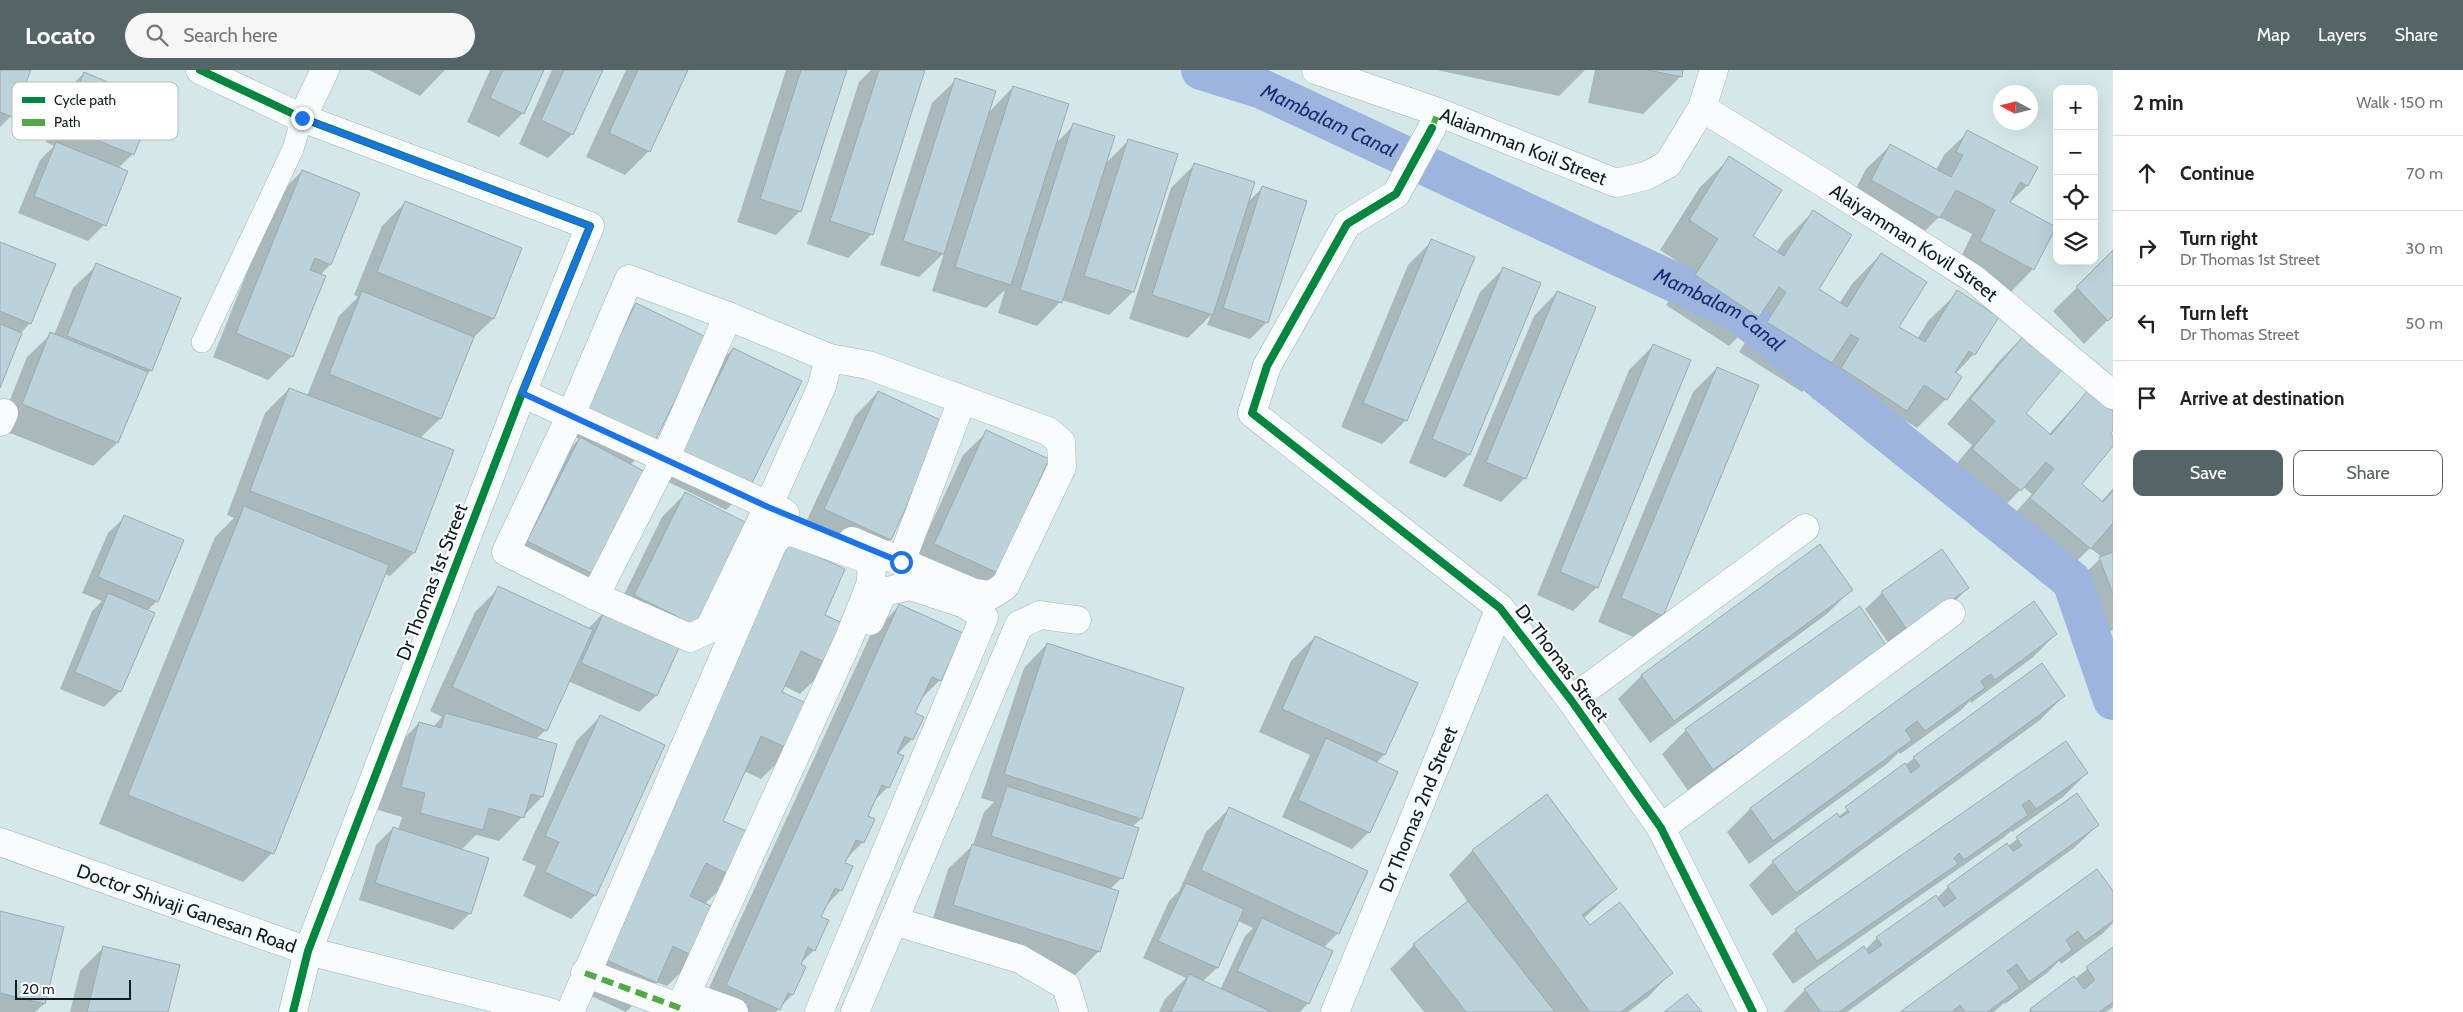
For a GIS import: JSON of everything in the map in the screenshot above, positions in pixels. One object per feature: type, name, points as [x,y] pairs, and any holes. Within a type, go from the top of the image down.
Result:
[{"type":"street","points":[[200,70],[302,118],[325,70]]},
{"type":"street","name":"Alaiamman Koil Street","points":[[1316,70],[1438,112],[1616,183],[1646,176],[1668,164],[1702,108],[1714,70]]},
{"type":"street","name":"Alaiyamman Kovil Street","points":[[1702,108],[1974,279],[2113,395]]},
{"type":"street","name":"Dr Thomas 1st Street","points":[[293,1012],[308,951],[522,393],[590,226],[302,118]]},
{"type":"street","name":"Dr Thomas Street","points":[[1432,128],[1396,194],[1347,224],[1267,366],[1252,413],[1500,608],[1572,700],[1660,828],[1753,1012]]},
{"type":"street","points":[[522,393],[571,415],[768,507],[974,593],[991,595],[1005,586],[1062,467],[1061,442],[1048,431],[868,365],[829,358],[728,316],[629,279],[571,415],[506,552],[595,596],[690,638],[709,629],[768,507],[822,386],[829,358]]},
{"type":"street","points":[[595,596],[665,459],[728,316]]},
{"type":"street","points":[[901,562],[962,400]]},
{"type":"street","points":[[1572,700],[1805,528]]},
{"type":"street","points":[[570,1012],[585,973],[773,543],[781,534],[792,532],[866,559],[872,570],[870,585],[850,636],[690,1008]]},
{"type":"street","points":[[690,1008],[883,592],[910,586],[965,604],[984,618],[819,1012]]},
{"type":"street","name":"Dr Thomas 2nd Street","points":[[1334,1012],[1500,608]]},
{"type":"street","points":[[1660,828],[1952,613]]},
{"type":"street","points":[[855,1012],[1019,625],[1040,616],[1077,620]]},
{"type":"street","name":"Doctor Shivaji Ganesan Road","points":[[0,842],[308,951],[550,1012]]},
{"type":"street","points":[[894,921],[1020,959],[1066,986],[1074,1012]]},
{"type":"street","points":[[585,973],[690,1008],[734,1012]]},
{"type":"lane","points":[[202,342],[293,149],[302,118]]},
{"type":"building","points":[[0,70],[31,70],[26,82],[12,82],[12,117],[0,112]]},
{"type":"building","points":[[503,70],[544,70],[524,114],[490,98]]},
{"type":"building","points":[[564,70],[603,70],[573,135],[541,120]]},
{"type":"building","points":[[638,70],[688,70],[650,152],[609,133]]},
{"type":"building","points":[[801,70],[847,70],[801,212],[760,199]]},
{"type":"building","points":[[879,70],[925,70],[873,235],[830,221]]},
{"type":"building","points":[[1648,70],[1683,70],[1682,77]]},
{"type":"building","points":[[84,72],[108,82],[80,82]]},
{"type":"building","points":[[955,78],[996,91],[944,254],[903,241]]},
{"type":"building","points":[[1013,86],[1069,104],[1011,285],[955,267]]},
{"type":"building","points":[[1073,123],[1115,136],[1062,303],[1020,290]]},
{"type":"building","points":[[1967,130],[2038,167],[2028,186],[2020,182],[2010,202],[2053,225],[2053,233],[2034,270],[1980,241],[1995,210],[1956,190],[1940,218],[1871,180],[1890,144],[1951,177],[1963,155],[1956,152]]},
{"type":"building","points":[[1128,139],[1178,154],[1134,292],[1084,276]]},
{"type":"building","points":[[97,140],[140,140],[134,155]]},
{"type":"building","points":[[56,142],[128,171],[106,226],[34,196]]},
{"type":"building","points":[[1729,156],[1782,190],[1753,236],[1784,256],[1813,210],[1852,235],[1819,289],[1847,307],[1881,253],[1927,282],[1899,327],[1925,342],[1957,290],[1999,317],[1975,355],[1969,351],[1955,372],[1962,377],[1947,400],[1924,385],[1907,411],[1841,368],[1859,339],[1851,334],[1832,363],[1767,322],[1786,292],[1779,287],[1759,317],[1695,275],[1718,239],[1689,220]]},
{"type":"building","points":[[1194,163],[1255,182],[1213,315],[1152,295]]},
{"type":"building","points":[[302,170],[360,193],[331,265],[315,258],[310,270],[326,276],[293,357],[236,333]]},
{"type":"building","points":[[1262,186],[1307,201],[1268,323],[1223,308]]},
{"type":"building","points":[[405,201],[522,248],[494,319],[377,272]]},
{"type":"building","points":[[1431,239],[1475,257],[1407,421],[1363,403]]},
{"type":"building","points":[[0,242],[56,264],[31,324],[0,311]]},
{"type":"building","points":[[2113,250],[2113,316],[2108,321],[2076,287]]},
{"type":"building","points":[[96,263],[181,298],[152,371],[67,336]]},
{"type":"building","points":[[1503,267],[1541,283],[1470,455],[1432,439]]},
{"type":"building","points":[[362,291],[474,337],[441,419],[329,374]]},
{"type":"building","points":[[1557,291],[1596,307],[1526,479],[1486,462]]},
{"type":"building","points":[[636,303],[706,337],[655,441],[585,407]]},
{"type":"building","points":[[0,324],[22,333],[0,388]]},
{"type":"building","points":[[50,332],[148,372],[118,443],[22,404]]},
{"type":"building","points":[[2025,334],[2064,367],[2026,413],[2051,435],[2089,389],[2113,409],[2113,431],[2110,434],[2113,436],[2113,446],[2082,484],[2103,502],[2113,491],[2113,523],[2091,549],[2030,498],[2054,469],[2046,462],[2021,491],[1972,449],[1995,421],[1970,399]]},
{"type":"building","points":[[1653,344],[1691,360],[1598,588],[1560,572]]},
{"type":"building","points":[[733,348],[802,381],[750,487],[681,453]]},
{"type":"building","points":[[1717,367],[1759,385],[1663,616],[1621,598]]},
{"type":"building","points":[[289,388],[454,450],[415,553],[250,491]]},
{"type":"building","points":[[878,391],[945,422],[891,540],[824,509]]},
{"type":"building","points":[[986,430],[1049,459],[998,573],[934,544]]},
{"type":"building","points":[[580,437],[649,474],[597,576],[527,541]]},
{"type":"building","points":[[685,492],[753,526],[702,629],[634,595]]},
{"type":"building","points":[[244,506],[389,565],[274,854],[128,795]]},
{"type":"building","points":[[124,515],[184,540],[158,602],[98,577]]},
{"type":"building","points":[[786,542],[845,569],[825,615],[849,626],[831,665],[801,651],[782,692],[812,706],[792,750],[761,736],[723,821],[753,834],[734,877],[706,863],[690,896],[719,910],[697,958],[673,946],[657,983],[598,956]]},
{"type":"building","points":[[1820,544],[1853,590],[1674,721],[1641,675]]},
{"type":"building","points":[[1942,549],[1969,588],[1908,631],[1881,592]]},
{"type":"building","points":[[2113,552],[2113,594],[2099,557]]},
{"type":"building","points":[[498,586],[593,630],[547,731],[452,687]]},
{"type":"building","points":[[108,593],[155,613],[121,692],[75,672]]},
{"type":"building","points":[[2034,601],[2057,634],[1995,680],[1991,674],[1981,681],[1985,688],[1925,731],[1917,721],[1905,730],[1912,740],[1773,841],[1750,808]]},
{"type":"building","points":[[899,604],[963,633],[941,681],[932,677],[915,713],[924,717],[913,740],[905,736],[897,753],[904,756],[889,788],[882,785],[868,816],[875,819],[864,843],[856,840],[845,863],[853,866],[842,891],[835,888],[821,917],[829,920],[815,951],[808,947],[801,964],[806,967],[793,995],[788,993],[780,1010],[726,985]]},
{"type":"building","points":[[1860,606],[1888,648],[1713,770],[1685,729]]},
{"type":"building","points":[[605,610],[681,643],[657,696],[581,663]]},
{"type":"building","points":[[1315,636],[1418,683],[1385,755],[1282,709]]},
{"type":"building","points":[[1047,643],[1184,688],[1142,819],[1004,774]]},
{"type":"building","points":[[2042,663],[2065,696],[1796,893],[1772,861],[1837,813],[1840,818],[1849,812],[1845,807],[1905,763],[1911,773],[1920,766],[1913,757]]},
{"type":"building","points":[[445,713],[557,744],[543,797],[531,794],[524,818],[489,808],[483,830],[420,813],[425,793],[401,787],[419,722],[441,728]]},
{"type":"building","points":[[600,715],[665,745],[596,896],[545,872],[559,842],[545,836]]},
{"type":"building","points":[[1326,738],[1398,772],[1370,833],[1298,800]]},
{"type":"building","points":[[2066,741],[2088,773],[2036,809],[2029,800],[2022,805],[2028,815],[1964,860],[1959,853],[1954,858],[1958,864],[1817,961],[1795,929]]},
{"type":"building","points":[[1007,786],[1139,828],[1123,879],[991,836]]},
{"type":"building","points":[[2077,793],[2099,825],[1839,1012],[1821,1012],[1804,989],[1864,946],[1869,954],[1882,945],[1876,937],[1936,895],[1944,907],[1956,898],[1947,886],[2007,843],[2013,851],[2022,846],[2016,837]]},
{"type":"building","points":[[1547,794],[1617,889],[1582,915],[1590,925],[1620,902],[1673,973],[1621,1012],[1590,1012],[1472,850]]},
{"type":"building","points":[[1229,807],[1368,871],[1339,934],[1201,870]]},
{"type":"building","points":[[393,827],[489,858],[471,914],[375,883]]},
{"type":"building","points":[[972,844],[1119,891],[1100,952],[953,905]]},
{"type":"building","points":[[2097,869],[2113,891],[2113,921],[2085,941],[2078,931],[2066,940],[2072,950],[2029,982],[2017,964],[2007,971],[2020,988],[1987,1012],[1965,1012],[1960,1005],[1952,1012],[1900,1012]]},
{"type":"building","points":[[1186,883],[1244,909],[1218,968],[1158,941]]},
{"type":"building","points":[[1468,901],[1555,1012],[1466,1012],[1413,944]]},
{"type":"building","points":[[0,911],[64,927],[45,1004],[0,993]]},
{"type":"building","points":[[1262,918],[1333,951],[1309,1004],[1237,971]]},
{"type":"building","points":[[103,946],[180,965],[168,1012],[87,1012]]},
{"type":"building","points":[[2113,947],[2113,1002],[2099,1012],[2032,1012],[2030,1009],[2074,976],[2084,989],[2095,980],[2086,967]]},
{"type":"building","points":[[1189,974],[1272,1012],[1171,1012]]},
{"type":"building","points":[[1687,994],[1702,1012],[1664,1012]]},
{"type":"waterway","name":"Mambalam Canal","points":[[1201,70],[1262,89],[1738,312],[2072,581],[2113,700]]},
{"type":"marked path","points":[[1432,128],[1438,112]]},
{"type":"marked path","points":[[585,973],[680,1008]]},
{"type":"cycle path","points":[[200,70],[302,118],[590,226],[522,393],[308,951],[293,1012]]},
{"type":"cycle path","points":[[1432,128],[1396,194],[1347,224],[1267,366],[1252,413],[1500,608],[1571,700],[1661,828],[1753,1012]]},
{"type":"route","points":[[302,118],[590,226],[522,393],[768,507],[901,562]]}]
